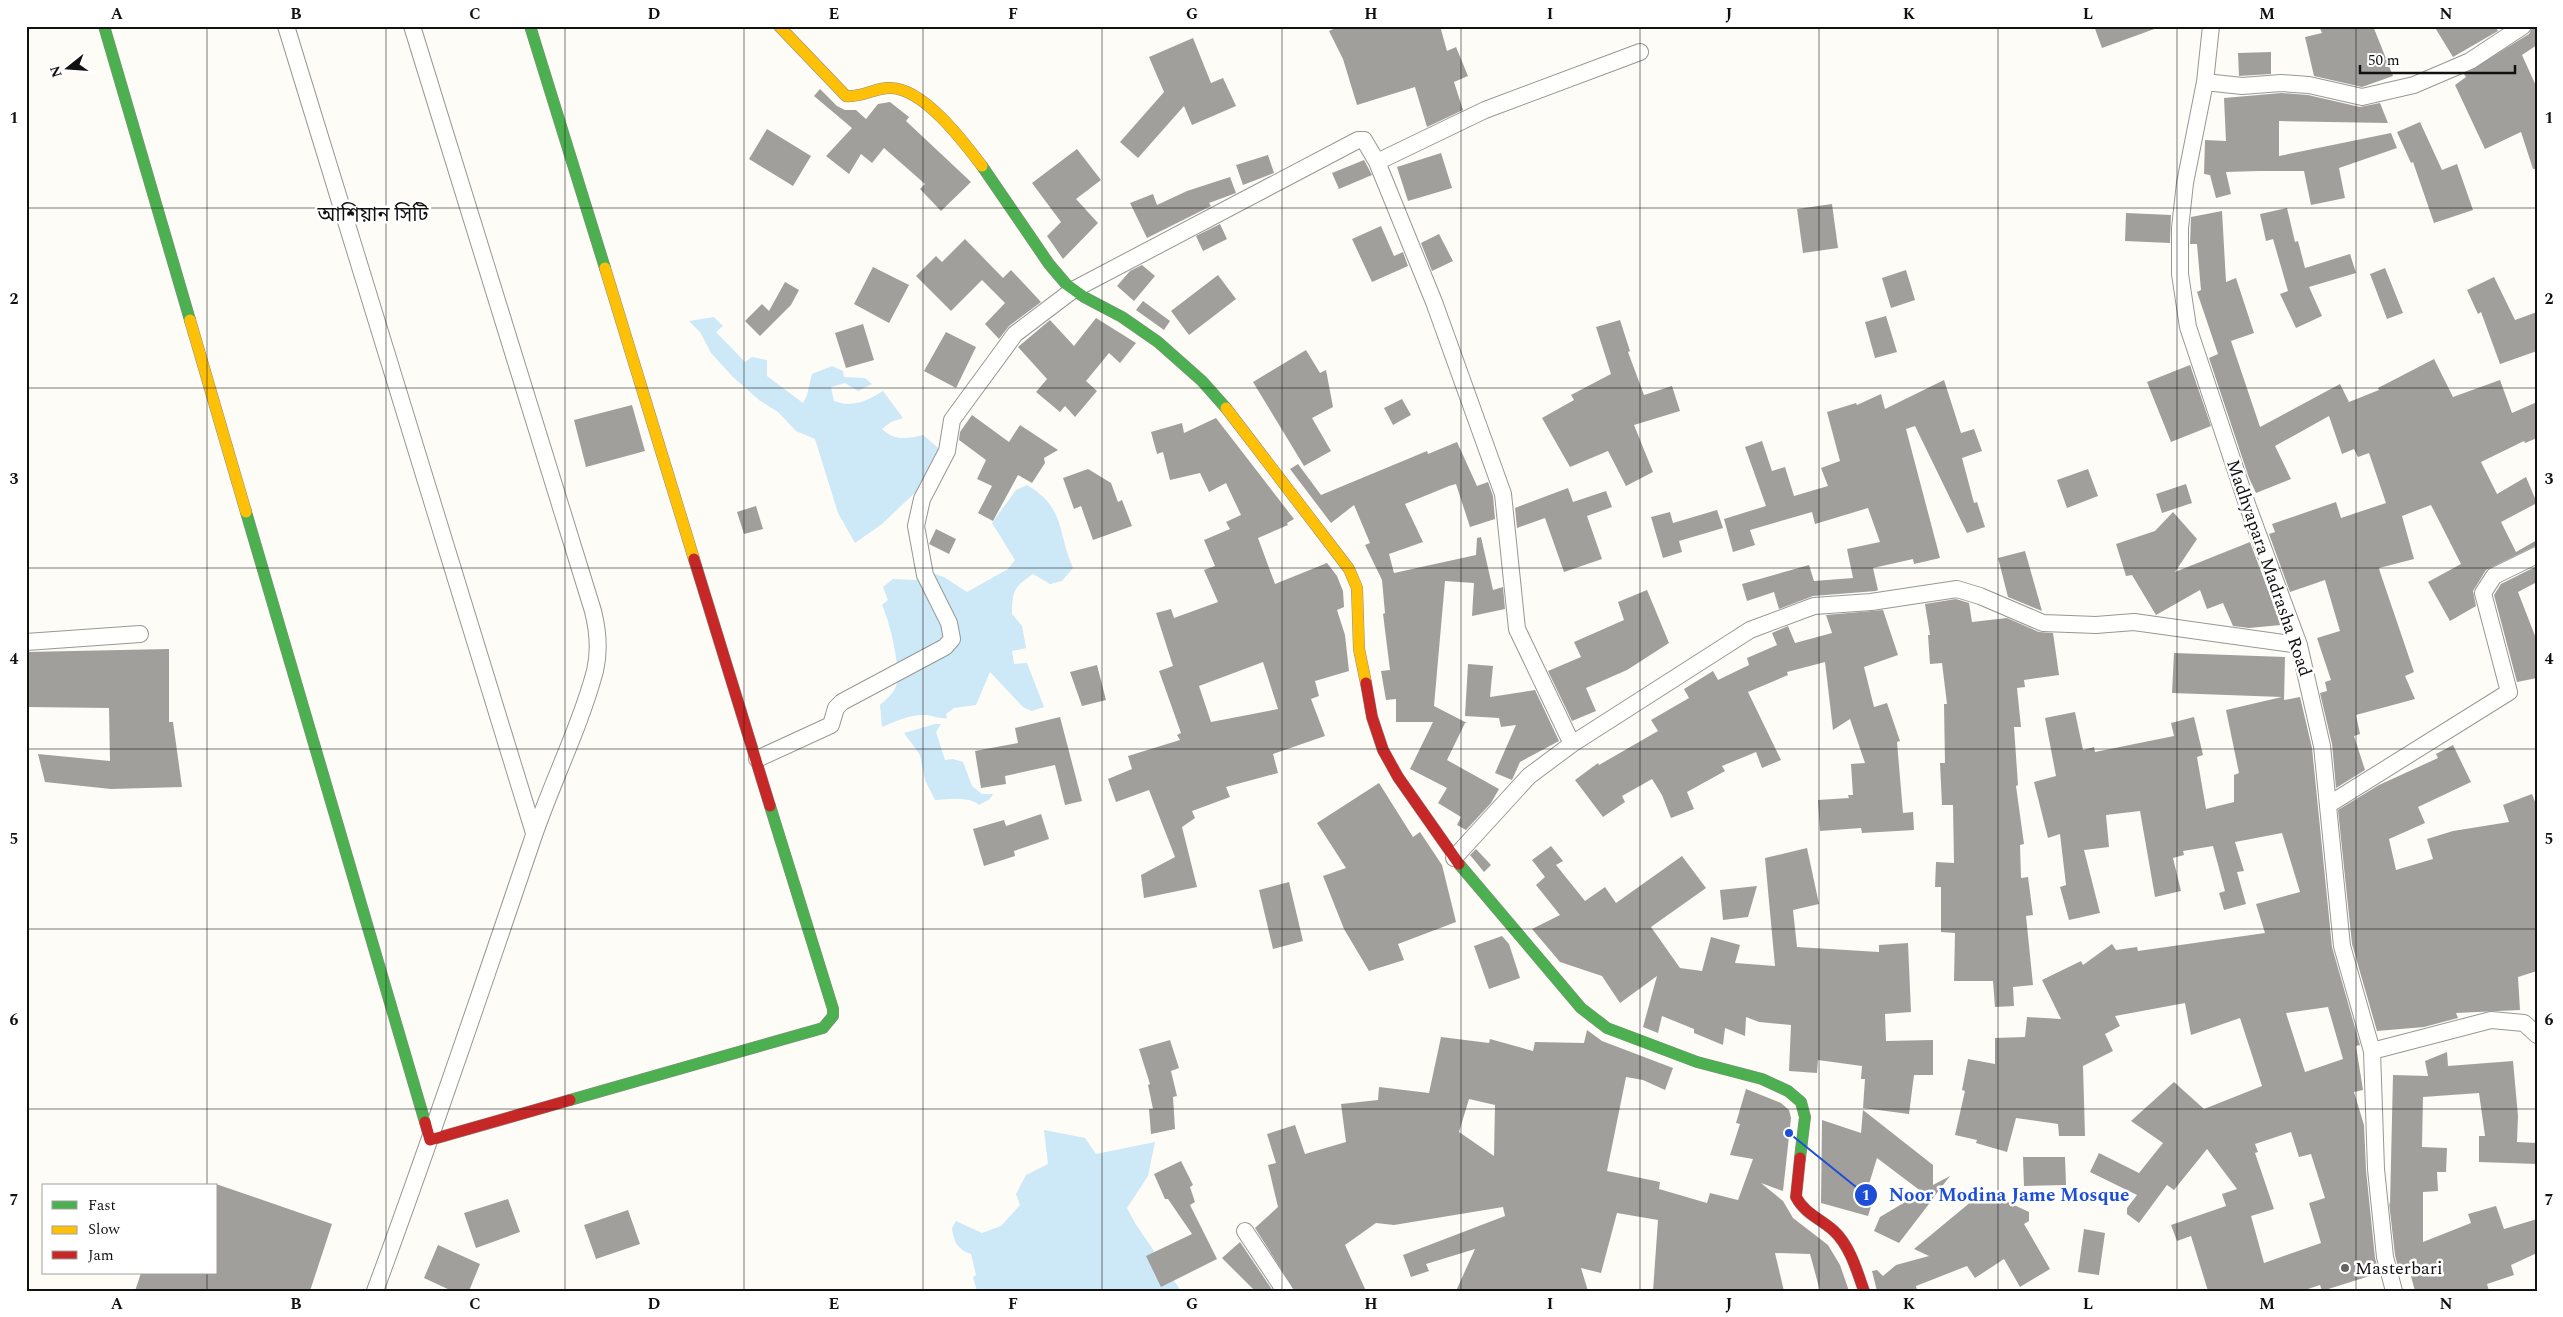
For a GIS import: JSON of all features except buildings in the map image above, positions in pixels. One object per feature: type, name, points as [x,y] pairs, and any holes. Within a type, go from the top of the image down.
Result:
[{"type":"street","points":[[104,26],[430,1140]]},
{"type":"street","points":[[286,26],[534,833]]},
{"type":"street","points":[[375,1291],[430,1140],[534,833],[565,756],[595,670],[598,630],[412,26]]},
{"type":"street","points":[[430,1140],[823,1028],[834,1016],[757,759],[530,26]]},
{"type":"street","points":[[779,26],[846,96],[857,98],[887,88],[895,89],[927,104],[951,127],[1002,195],[1047,261],[1073,290],[1146,332],[1189,366],[1213,390],[1349,569],[1357,588],[1359,649],[1372,717],[1382,750],[1398,777],[1454,858],[1581,1008],[1607,1028],[1697,1062],[1762,1080],[1788,1091],[1801,1102],[1805,1117],[1796,1197],[1799,1205],[1835,1232],[1848,1254],[1864,1291]]},
{"type":"street","name":"Madhyapara Madrasha Road","points":[[2211,26],[2205,82],[2185,183],[2180,228],[2180,274],[2188,328],[2248,508],[2299,645],[2322,746],[2342,946],[2372,1051],[2376,1169],[2385,1257],[2394,1291]]},
{"type":"street","points":[[2205,82],[2242,86],[2281,83],[2309,85],[2362,97],[2414,85],[2470,61],[2522,26]]},
{"type":"street","points":[[1377,162],[1485,110],[1640,52]]},
{"type":"street","points":[[757,759],[831,724],[836,708],[842,702],[944,647],[952,639],[949,623],[925,575],[916,526],[922,499],[947,451],[952,420],[1015,334],[1073,290],[1358,140],[1364,140],[1377,162],[1434,302],[1503,494],[1517,629],[1572,744]]},
{"type":"street","points":[[2328,805],[2509,692],[2483,593],[2494,576],[2537,555]]},
{"type":"street","points":[[1454,858],[1529,776],[1572,744],[1750,630],[1814,606],[1871,602],[1957,589],[1980,596],[2043,623],[2096,625],[2134,622],[2299,645]]},
{"type":"street","points":[[26,642],[140,634]]},
{"type":"street","points":[[2372,1051],[2491,1020],[2524,1023],[2537,1035]]},
{"type":"street","points":[[1245,1231],[1285,1291]]},
{"type":"water","points":[[714,317],[723,326],[716,332],[745,362],[752,357],[767,360],[767,376],[803,403],[812,374],[832,366],[843,371],[844,377],[865,378],[872,384],[858,391],[845,383],[831,387],[834,401],[854,404],[883,391],[903,418],[891,422],[882,429],[891,436],[901,438],[923,435],[943,452],[924,484],[882,524],[855,543],[838,513],[815,439],[796,431],[778,412],[759,400],[733,377],[711,353],[700,332],[689,321]]},
{"type":"water","points":[[1027,485],[1040,494],[1054,512],[1059,522],[1073,568],[1062,581],[1050,584],[1033,574],[1015,590],[1012,614],[1022,626],[1026,648],[1012,651],[1014,664],[1027,663],[1044,707],[1032,711],[1023,707],[990,672],[976,705],[954,708],[946,714],[947,718],[927,715],[915,716],[904,718],[882,727],[880,705],[894,689],[898,675],[894,644],[882,605],[888,600],[883,587],[893,579],[916,580],[932,573],[944,577],[967,592],[1008,569],[1015,560],[992,523],[1016,490]]},
{"type":"water","points":[[941,724],[936,732],[945,760],[953,759],[963,762],[972,786],[982,794],[993,794],[990,799],[979,805],[964,799],[935,800],[925,780],[920,755],[904,733]]},
{"type":"water","points":[[1044,1130],[1085,1138],[1096,1154],[1155,1142],[1148,1176],[1127,1208],[1181,1291],[977,1291],[973,1277],[976,1275],[971,1254],[962,1250],[957,1244],[952,1228],[956,1221],[982,1233],[1001,1226],[1020,1205],[1016,1194],[1026,1175],[1048,1164]]},
{"type":"traffic: fast","points":[[104,26],[190,320]]},
{"type":"traffic: fast","points":[[530,26],[605,268]]},
{"type":"traffic: fast","points":[[982,166],[1049,264],[1066,284],[1084,297],[1122,317],[1158,342],[1202,381],[1226,408]]},
{"type":"traffic: fast","points":[[246,512],[425,1122]]},
{"type":"traffic: fast","points":[[570,1100],[823,1028],[833,1016],[833,1009],[770,806]]},
{"type":"traffic: fast","points":[[1459,864],[1581,1008],[1607,1028],[1697,1062],[1762,1079],[1788,1091],[1801,1102],[1805,1117],[1800,1158]]},
{"type":"traffic: slow","points":[[779,26],[846,96],[891,88],[904,91],[916,97],[942,118],[982,166]]},
{"type":"traffic: slow","points":[[605,268],[694,559]]},
{"type":"traffic: slow","points":[[190,320],[246,512]]},
{"type":"traffic: slow","points":[[1226,408],[1349,569],[1357,588],[1359,649],[1366,683]]},
{"type":"traffic: jam","points":[[694,559],[770,806]]},
{"type":"traffic: jam","points":[[1366,683],[1372,717],[1383,750],[1398,777],[1459,864]]},
{"type":"traffic: jam","points":[[425,1122],[430,1140],[570,1100]]},
{"type":"traffic: jam","points":[[1800,1158],[1796,1197],[1804,1208],[1840,1237],[1852,1259],[1864,1291]]},
{"type":"place","name":"Noor Modina Jame Mosque","points":[[1789,1133]]},
{"type":"place","name":"Masterbari","points":[[2345,1268]]},
{"type":"district","name":"আশিয়ান সিটি","points":[[373,215]]}]
